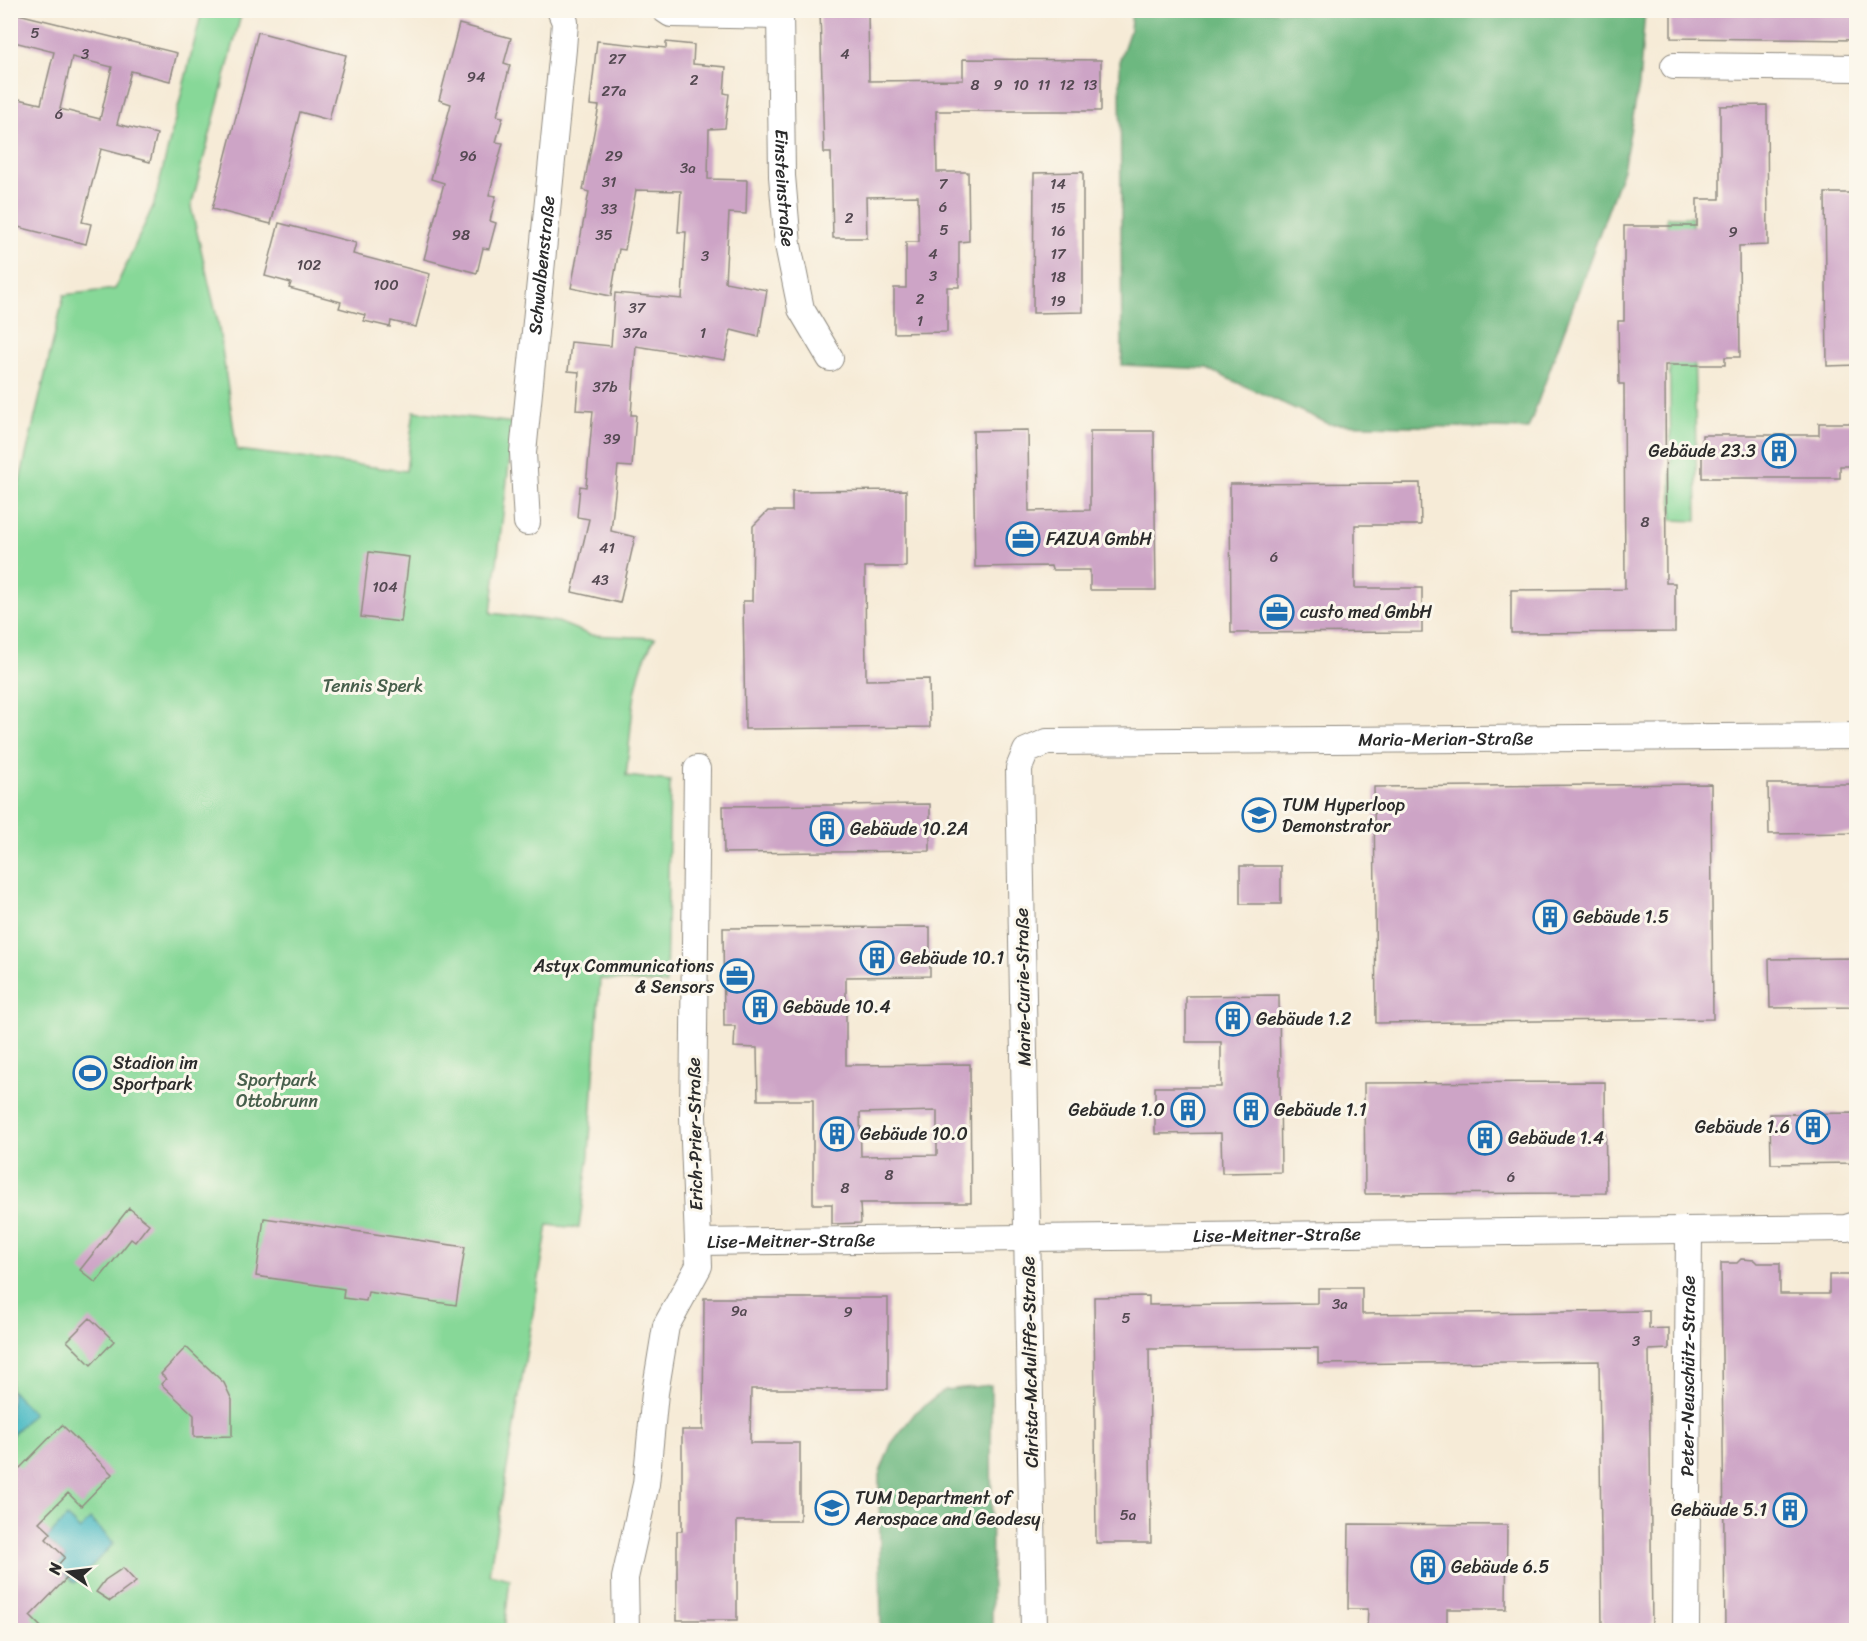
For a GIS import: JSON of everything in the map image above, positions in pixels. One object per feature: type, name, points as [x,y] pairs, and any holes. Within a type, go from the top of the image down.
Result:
[{"type":"street","name":"Schwalbenstraße","points":[[527,522],[523,453],[563,49],[565,22],[560,10]]},
{"type":"street","points":[[665,10],[671,14],[780,13]]},
{"type":"street","name":"Einsteinstraße","points":[[780,13],[782,176],[788,245],[801,309],[830,358]]},
{"type":"street","points":[[1674,66],[1857,68]]},
{"type":"street","name":"Maria-Merian-Straße","points":[[1036,745],[1047,742],[1857,736]]},
{"type":"street","name":"Marie-Curie-Straße","points":[[1028,1237],[1019,768],[1026,751],[1036,745]]},
{"type":"street","name":"Erich-Prier-Straße","points":[[626,1630],[625,1578],[646,1484],[655,1393],[666,1326],[699,1266],[693,1117],[698,769]]},
{"type":"street","name":"Lise-Meitner-Straße","points":[[698,1242],[1846,1228],[1857,1225]]},
{"type":"street","name":"Peter-Neuschütz-Straße","points":[[1686,1630],[1689,1230]]},
{"type":"street","name":"Christa-McAuliffe-Straße","points":[[1028,1237],[1034,1630]]},
{"type":"green space","points":[[202,11],[223,11],[241,15],[191,207],[218,322],[237,450],[406,471],[414,411],[514,423],[491,613],[558,622],[590,635],[655,638],[647,653],[636,687],[626,776],[670,781],[666,984],[600,979],[589,1155],[579,1228],[548,1225],[489,1574],[510,1579],[504,1630],[11,1630],[11,518],[64,295],[115,289],[154,204]]},
{"type":"green space","points":[[1132,11],[1645,11],[1639,85],[1623,169],[1528,429],[1329,424],[1207,369],[1122,365],[1120,59],[1130,30]]},
{"type":"green space","points":[[1667,217],[1692,217],[1697,521],[1672,520]]},
{"type":"green space","points":[[991,1385],[992,1630],[881,1630],[879,1475],[891,1444],[915,1413],[945,1390]]},
{"type":"water","points":[[11,1390],[33,1413],[10,1436]]},
{"type":"water","points":[[67,1517],[80,1530],[90,1519],[114,1543],[75,1583],[57,1566],[65,1557],[46,1539]]},
{"type":"building","points":[[820,10],[868,10],[869,81],[963,80],[963,59],[1101,60],[1101,111],[936,111],[937,172],[968,172],[969,241],[959,242],[959,287],[947,287],[947,332],[894,333],[894,288],[906,288],[906,242],[919,242],[918,196],[866,197],[867,238],[833,238],[831,153],[824,153]]},
{"type":"building","points":[[1671,10],[1857,10],[1857,40],[1671,38]]},
{"type":"building","points":[[10,12],[177,53],[170,81],[131,71],[117,124],[157,134],[150,162],[101,149],[82,222],[91,224],[86,244],[10,225],[10,97],[41,104],[54,52],[10,41]],"holes":[[[72,57],[112,67],[100,119],[60,109]]]},
{"type":"building","points":[[459,24],[511,38],[504,63],[510,65],[497,116],[503,117],[496,142],[503,143],[489,195],[496,196],[490,221],[496,223],[489,249],[483,248],[477,273],[424,259],[444,183],[431,179],[451,104],[439,100]]},
{"type":"building","points":[[258,32],[346,55],[329,120],[300,112],[271,224],[212,209]]},
{"type":"building","points":[[597,41],[666,48],[666,42],[694,45],[693,64],[726,67],[724,93],[729,94],[725,128],[709,129],[708,179],[747,180],[746,214],[729,213],[725,282],[767,290],[759,337],[731,330],[725,360],[636,346],[631,415],[636,415],[632,467],[618,466],[611,531],[635,537],[620,603],[572,592],[589,519],[577,517],[580,486],[586,487],[593,411],[576,410],[579,372],[568,371],[571,342],[611,346],[615,293],[682,299],[686,232],[678,232],[681,191],[636,190],[625,250],[619,249],[611,296],[571,288],[589,192],[583,190],[599,106],[590,105]]},
{"type":"building","points":[[1767,105],[1768,245],[1739,246],[1740,357],[1725,357],[1725,365],[1665,365],[1666,583],[1675,583],[1675,632],[1511,633],[1511,590],[1625,589],[1624,384],[1619,384],[1618,321],[1624,321],[1624,226],[1697,226],[1697,199],[1720,199],[1720,106]]},
{"type":"building","points":[[1083,172],[1083,312],[1033,313],[1034,173]]},
{"type":"building","points":[[1825,193],[1857,193],[1857,365],[1827,366]]},
{"type":"building","points":[[279,223],[356,243],[353,254],[430,274],[416,327],[391,321],[390,327],[364,321],[365,315],[339,308],[341,302],[289,288],[291,283],[265,276]]},
{"type":"building","name":"Gebäude 23.3","points":[[1819,423],[1857,423],[1857,466],[1840,466],[1840,478],[1702,478],[1702,435],[1819,435]]},
{"type":"building","points":[[1028,430],[1029,511],[1090,510],[1090,431],[1154,431],[1156,590],[1090,590],[1090,570],[1052,570],[1051,566],[975,567],[973,431]]},
{"type":"building","points":[[1420,483],[1421,525],[1355,525],[1355,588],[1422,588],[1422,632],[1231,633],[1230,484]]},
{"type":"building","points":[[906,490],[906,567],[865,567],[866,680],[929,679],[930,727],[745,729],[743,601],[752,601],[753,526],[768,511],[792,511],[792,491]]},
{"type":"building","points":[[369,552],[409,557],[401,622],[361,617]]},
{"type":"building","name":"Gebäude 1.5","points":[[1711,784],[1713,1019],[1376,1023],[1374,787]]},
{"type":"building","points":[[1768,784],[1857,784],[1857,833],[1769,834]]},
{"type":"building","name":"Gebäude 10.2A","points":[[930,804],[930,851],[724,853],[723,806]]},
{"type":"building","points":[[1240,866],[1281,866],[1281,904],[1240,904]]},
{"type":"building","points":[[930,927],[930,976],[846,977],[846,1065],[970,1064],[971,1203],[860,1203],[861,1223],[832,1224],[832,1204],[813,1204],[813,1100],[758,1100],[757,1048],[734,1047],[735,1026],[724,1026],[723,928]],"holes":[[[937,1111],[937,1155],[861,1156],[860,1113]]]},
{"type":"building","points":[[1857,958],[1857,1007],[1770,1008],[1769,959]]},
{"type":"building","points":[[1279,995],[1281,1172],[1222,1173],[1221,1133],[1155,1134],[1155,1087],[1221,1087],[1221,1042],[1186,1042],[1186,996]]},
{"type":"building","name":"Gebäude 1.4","points":[[1605,1082],[1606,1193],[1365,1194],[1364,1083]]},
{"type":"building","name":"Gebäude 1.6","points":[[1857,1113],[1857,1163],[1771,1164],[1770,1114]]},
{"type":"building","points":[[129,1208],[149,1224],[135,1242],[131,1239],[96,1283],[80,1270]]},
{"type":"building","points":[[264,1218],[465,1247],[456,1305],[368,1292],[366,1301],[343,1298],[344,1289],[256,1276]]},
{"type":"building","name":"Gebäude 5.1","points":[[1741,1259],[1754,1260],[1757,1263],[1780,1263],[1780,1294],[1829,1294],[1829,1275],[1857,1275],[1857,1630],[1725,1630],[1721,1263],[1737,1263]]},
{"type":"building","points":[[1318,1288],[1362,1288],[1362,1314],[1649,1311],[1649,1329],[1669,1328],[1669,1349],[1649,1350],[1652,1627],[1602,1627],[1599,1361],[1318,1364],[1318,1348],[1149,1349],[1151,1543],[1096,1543],[1094,1297],[1149,1296],[1149,1305],[1318,1303]]},
{"type":"building","points":[[704,1298],[888,1298],[888,1389],[751,1389],[750,1443],[800,1443],[800,1521],[737,1521],[737,1620],[677,1620],[677,1531],[682,1531],[682,1430],[703,1430]]},
{"type":"building","points":[[90,1318],[114,1341],[91,1365],[67,1341]]},
{"type":"building","points":[[186,1347],[224,1383],[232,1400],[232,1436],[194,1437],[194,1415],[161,1384],[166,1379],[161,1374]]},
{"type":"building","points":[[62,1425],[112,1474],[81,1506],[68,1493],[39,1522],[51,1533],[46,1539],[65,1557],[57,1566],[68,1577],[30,1616],[44,1630],[10,1630],[10,1458],[20,1468]]},
{"type":"building","name":"Gebäude 6.5","points":[[1349,1524],[1507,1525],[1506,1609],[1447,1609],[1447,1630],[1367,1630],[1368,1609],[1348,1609]]},
{"type":"building","points":[[123,1568],[136,1582],[110,1601],[96,1592],[105,1580]]},
{"type":"place","name":"Gebäude 23.3","points":[[1779,451]]},
{"type":"place","name":"FAZUA GmbH","points":[[1023,539]]},
{"type":"place","name":"custo med GmbH","points":[[1277,612]]},
{"type":"place","name":"TUM Hyperloop Demonstrator","points":[[1259,815]]},
{"type":"place","name":"Gebäude 10.2A","points":[[827,829]]},
{"type":"place","name":"Gebäude 1.5","points":[[1550,917]]},
{"type":"place","name":"Gebäude 10.1","points":[[877,958]]},
{"type":"place","name":"Astyx Communications & Sensors","points":[[737,976]]},
{"type":"place","name":"Gebäude 10.4","points":[[760,1007]]},
{"type":"place","name":"Gebäude 1.2","points":[[1233,1019]]},
{"type":"place","name":"Stadion im Sportpark","points":[[90,1073]]},
{"type":"place","name":"Gebäude 1.0","points":[[1188,1110]]},
{"type":"place","name":"Gebäude 1.1","points":[[1251,1110]]},
{"type":"place","name":"Gebäude 1.6","points":[[1813,1127]]},
{"type":"place","name":"Gebäude 10.0","points":[[837,1134]]},
{"type":"place","name":"Gebäude 1.4","points":[[1485,1138]]},
{"type":"place","name":"TUM Department of Aerospace and Geodesy","points":[[832,1508]]},
{"type":"place","name":"Gebäude 5.1","points":[[1790,1510]]},
{"type":"place","name":"Gebäude 6.5","points":[[1428,1567]]},
{"type":"park label","name":"Tennis Sperk","points":[[373,686]]},
{"type":"park label","name":"Sportpark Ottobrunn","points":[[277,1090]]}]
